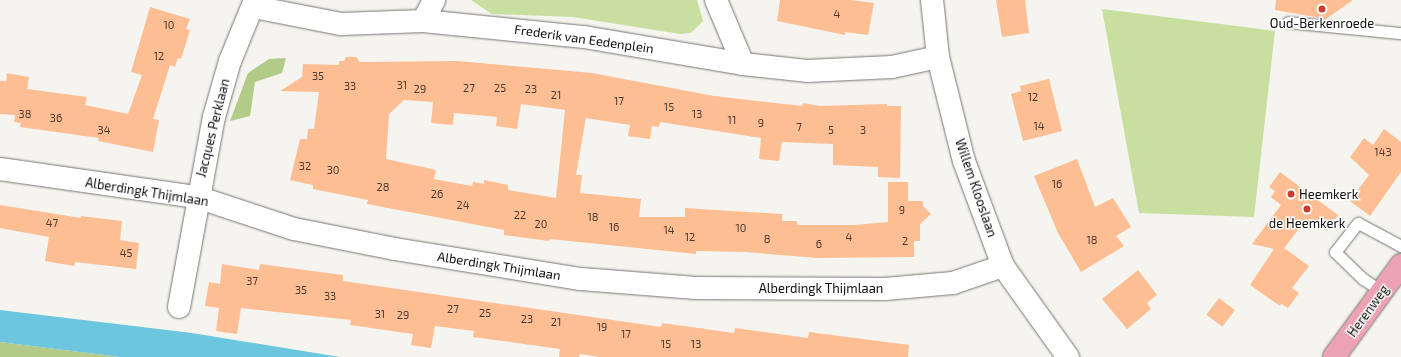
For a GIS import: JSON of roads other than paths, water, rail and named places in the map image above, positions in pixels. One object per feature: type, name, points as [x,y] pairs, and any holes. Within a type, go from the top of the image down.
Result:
[{"type":"main road","name":"Herenweg","points":[[1334,357],[1383,292],[1401,265]]},
{"type":"street","points":[[423,21],[434,0]]},
{"type":"street","points":[[716,0],[744,64]]},
{"type":"street","name":"Willem Klooslaan","points":[[932,0],[938,57],[964,161],[1003,266],[1068,357]]},
{"type":"street","name":"Frederik van Eedenplein","points":[[255,4],[341,24],[423,21],[584,37],[744,64],[807,71],[892,67],[938,57]]},
{"type":"street","name":"Jacques Perklaan","points":[[179,307],[197,197],[214,117],[230,60],[255,4]]},
{"type":"street","name":"Alberdingk Thijmlaan","points":[[0,169],[197,197],[294,229],[395,249],[581,279],[696,288],[885,289],[953,283],[1003,266]]},
{"type":"lane","points":[[1288,22],[1401,33]]},
{"type":"lane","points":[[1383,292],[1363,279],[1335,252],[1358,224],[1401,246]]},
{"type":"water","points":[[0,310],[192,333],[340,357],[120,357],[0,342]]},
{"type":"place","name":"Oud-Berkenroede","points":[[1322,9]]},
{"type":"place","name":"Heemkerk","points":[[1291,194]]},
{"type":"place","name":"de Heemkerk","points":[[1307,209]]}]
